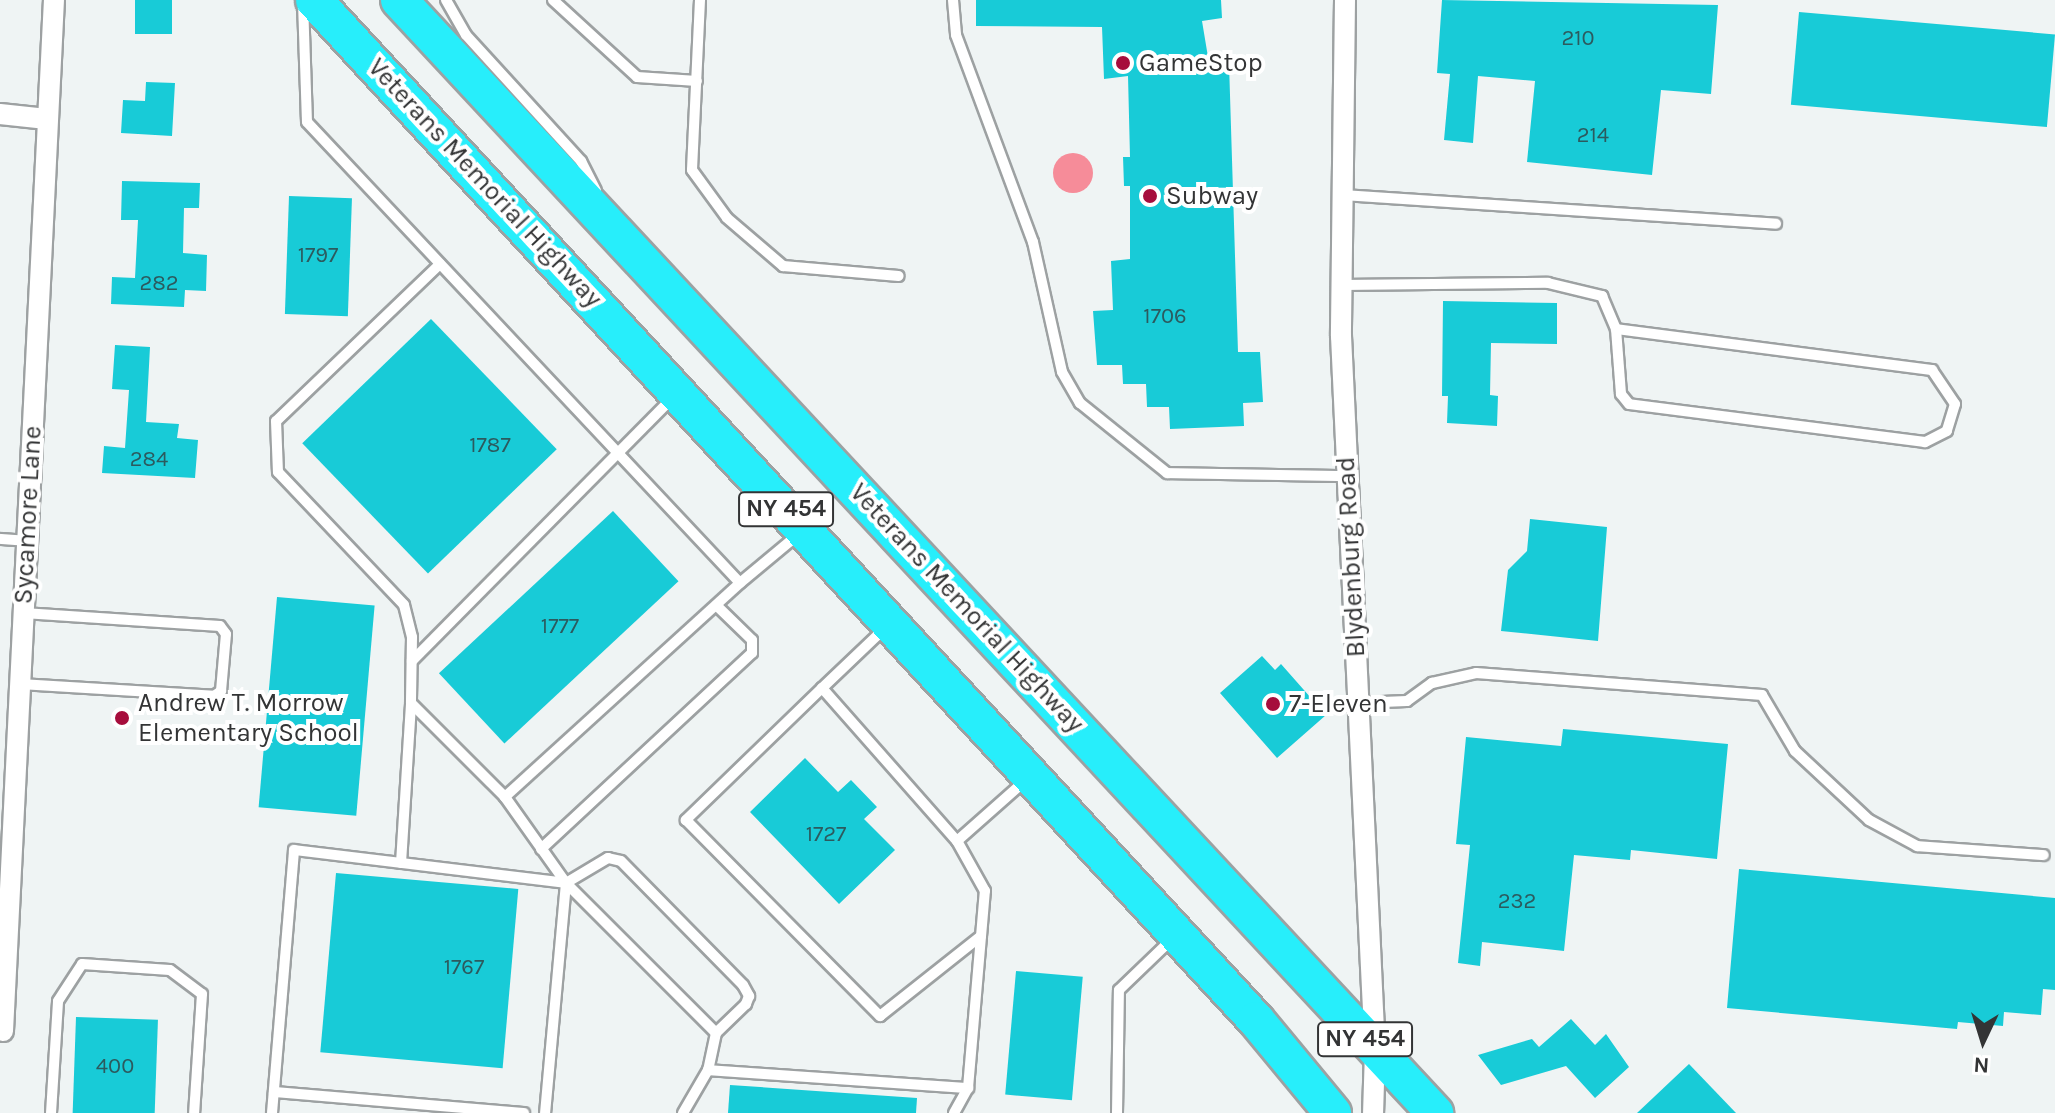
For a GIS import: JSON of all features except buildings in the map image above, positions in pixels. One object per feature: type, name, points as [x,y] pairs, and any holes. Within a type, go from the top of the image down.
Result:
[{"type":"highway","name":"Veterans Memorial Highway","points":[[314,0],[679,391],[1177,934],[1333,1113]]},
{"type":"highway","name":"Veterans Memorial Highway","points":[[399,0],[1300,962],[1375,1051],[1435,1113]]},
{"type":"street","name":"Sycamore Lane","points":[[2,1031],[54,0]]},
{"type":"street","name":"Blydenburg Road","points":[[1345,0],[1342,285],[1347,476],[1375,1051],[1373,1113]]},
{"type":"street","points":[[0,114],[47,119]]},
{"type":"lane","points":[[303,0],[307,122],[615,454],[740,583]]},
{"type":"lane","points":[[446,0],[466,35],[581,161],[624,241]]},
{"type":"lane","points":[[553,0],[637,77],[697,81]]},
{"type":"lane","points":[[700,0],[692,170],[718,206],[783,266],[899,276]]},
{"type":"lane","points":[[953,0],[956,35],[1033,242],[1062,372],[1080,403],[1167,473],[1347,476]]},
{"type":"lane","points":[[1344,195],[1776,224]]},
{"type":"lane","points":[[401,863],[412,661],[404,605],[278,472],[276,421],[440,264]]},
{"type":"lane","points":[[1342,285],[1548,283],[1602,296],[1616,329],[1621,394],[1629,404],[1925,442],[1947,431],[1955,404],[1932,370],[1616,329]]},
{"type":"lane","points":[[412,661],[679,391]]},
{"type":"lane","points":[[505,797],[740,583],[805,529]]},
{"type":"lane","points":[[0,539],[27,541]]},
{"type":"lane","points":[[541,849],[752,653],[752,640],[716,605]]},
{"type":"lane","points":[[20,684],[214,696],[221,691],[226,634],[220,626],[23,613]]},
{"type":"lane","points":[[891,623],[686,820],[880,1016],[981,936]]},
{"type":"lane","points":[[1357,703],[1407,701],[1432,683],[1476,673],[1762,695],[1795,751],[1869,820],[1917,846],[2044,855]]},
{"type":"lane","points":[[822,688],[957,841],[985,891],[968,1088],[954,1113]]},
{"type":"lane","points":[[411,703],[505,797],[566,883],[716,1033]]},
{"type":"lane","points":[[957,841],[1031,776]]},
{"type":"lane","points":[[272,1113],[294,850],[566,883],[608,858],[621,861],[743,985],[749,996],[746,1004],[716,1033],[708,1070],[683,1113]]},
{"type":"lane","points":[[545,1113],[566,883]]},
{"type":"lane","points":[[1117,1113],[1119,990],[1177,934]]},
{"type":"lane","points":[[51,1113],[58,1001],[82,964],[170,970],[202,994],[194,1113]]},
{"type":"lane","points":[[708,1070],[968,1088]]},
{"type":"lane","points":[[274,1092],[524,1113]]},
{"type":"shaded area","points":[[1073,153],[1087,159],[1093,173],[1087,187],[1073,193],[1059,187],[1053,173],[1059,159]]},
{"type":"place","name":"GameStop","points":[[1123,63]]},
{"type":"place","name":"Subway","points":[[1150,196]]},
{"type":"place","name":"7-Eleven","points":[[1273,704]]},
{"type":"place","name":"Andrew T. Morrow Elementary School","points":[[122,718]]}]
